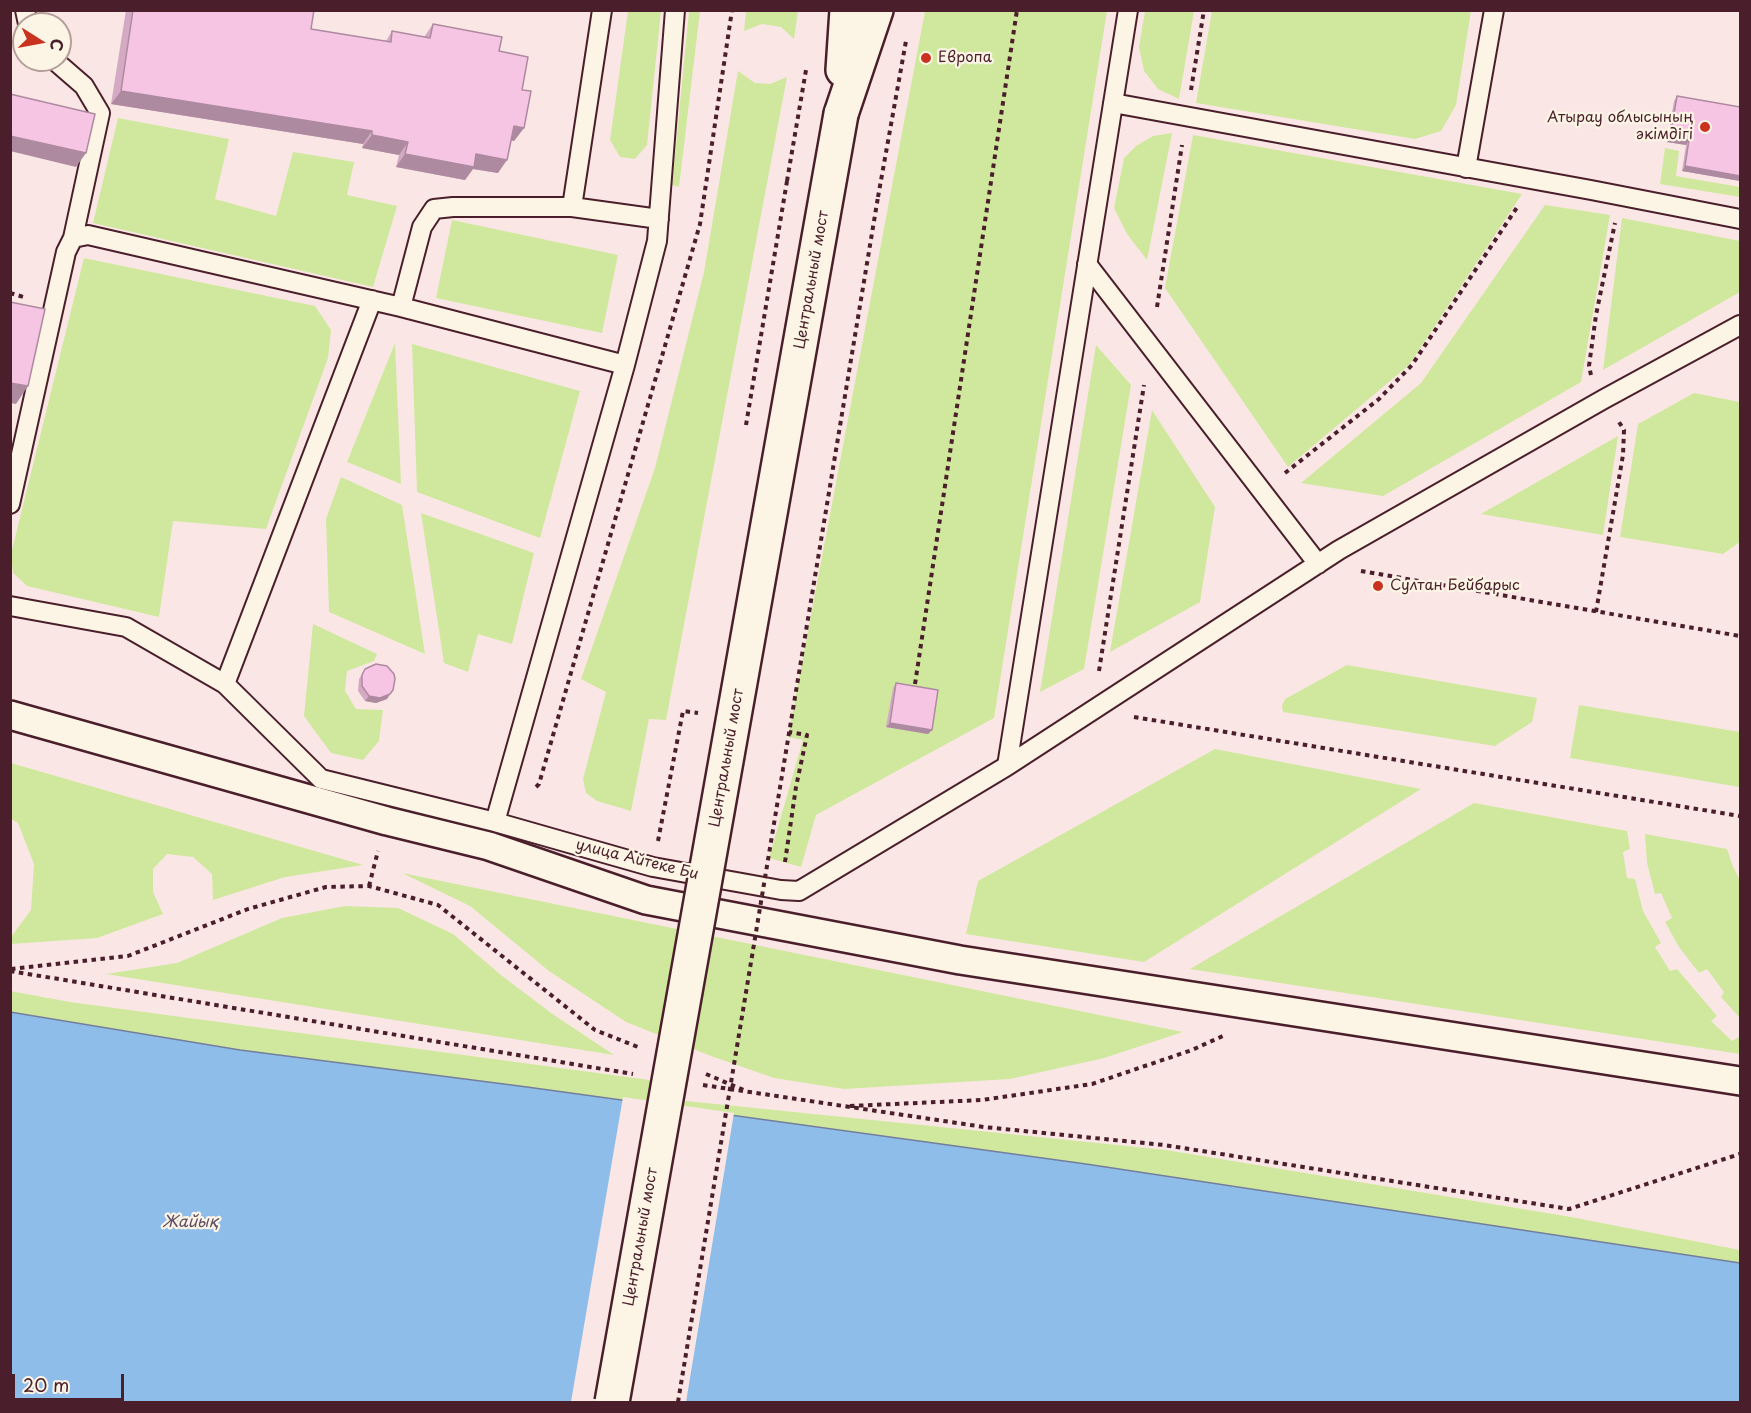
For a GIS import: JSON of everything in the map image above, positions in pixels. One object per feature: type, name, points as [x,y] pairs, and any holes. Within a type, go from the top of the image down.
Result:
[{"type":"main road","points":[[841,114],[847,10]]},
{"type":"main road","points":[[841,114],[876,10]]},
{"type":"main road","name":"Центральный мост","points":[[612,1402],[841,114]]},
{"type":"street","points":[[10,715],[387,821],[489,846],[646,900],[960,960],[1740,1081]]},
{"type":"lane","points":[[572,207],[602,10]]},
{"type":"lane","points":[[495,822],[625,365],[657,241],[675,10]]},
{"type":"lane","points":[[1007,766],[1128,10]]},
{"type":"lane","points":[[1466,168],[1494,10]]},
{"type":"lane","points":[[10,504],[66,252],[73,238],[100,113],[84,86],[68,72]]},
{"type":"lane","points":[[1113,103],[1740,219]]},
{"type":"lane","points":[[401,308],[422,227],[434,209],[572,207],[659,219]]},
{"type":"lane","points":[[73,238],[88,235],[372,300],[625,365]]},
{"type":"lane","points":[[1087,264],[1318,564]]},
{"type":"lane","points":[[225,684],[372,300]]},
{"type":"lane","points":[[781,890],[799,891],[1007,766],[1339,550],[1604,399],[1740,325]]},
{"type":"lane","name":"улица Айтеке Би","points":[[10,606],[126,627],[225,684],[321,779],[495,822],[652,867],[781,890]]},
{"type":"path","points":[[700,224],[732,10]]},
{"type":"path","points":[[915,684],[1017,10]]},
{"type":"path","points":[[678,1402],[878,197],[908,34]]},
{"type":"path","points":[[787,181],[806,67]]},
{"type":"path","points":[[1262,490],[1379,399],[1412,365],[1535,180]]},
{"type":"path","points":[[1318,564],[1740,636]]},
{"type":"path","points":[[652,867],[683,711],[698,713]]},
{"type":"path","points":[[781,890],[796,787],[807,735],[789,732]]},
{"type":"path","points":[[10,970],[128,956],[248,909],[326,887],[369,886],[438,905],[595,1030],[648,1051]]},
{"type":"path","points":[[10,970],[635,1074]]},
{"type":"path","points":[[838,1106],[982,1100],[1092,1084],[1192,1050],[1231,1032]]},
{"type":"path","points":[[700,1072],[753,1093]]},
{"type":"path","points":[[694,1084],[984,1126],[1164,1145],[1569,1209],[1740,1154]]},
{"type":"green space","points":[[628,11],[661,11],[647,145],[635,159],[620,157],[610,140]]},
{"type":"green space","points":[[689,11],[700,11],[679,187],[672,185]]},
{"type":"green space","points":[[746,11],[798,11],[794,39],[781,27],[762,24],[744,31]]},
{"type":"green space","points":[[925,11],[1107,11],[994,718],[816,815],[801,867],[769,858],[803,740],[788,737]]},
{"type":"green space","points":[[1145,11],[1194,11],[1179,99],[1158,89],[1144,71],[1139,47]]},
{"type":"green space","points":[[1212,11],[1471,11],[1456,105],[1441,131],[1415,139],[1196,103]]},
{"type":"green space","points":[[738,71],[755,83],[770,84],[787,77],[666,720],[649,719],[631,811],[597,801],[586,793],[583,779],[606,692],[581,679],[655,468],[704,272]]},
{"type":"green space","points":[[118,118],[229,139],[215,199],[276,216],[293,152],[354,162],[347,195],[397,206],[373,287],[93,223]]},
{"type":"green space","points":[[1172,133],[1147,260],[1127,234],[1114,208],[1124,158],[1136,146],[1153,136]]},
{"type":"green space","points":[[1193,135],[1522,194],[1409,365],[1288,467],[1165,288]]},
{"type":"green space","points":[[1665,148],[1679,151],[1676,176],[1740,187],[1740,197],[1660,184]]},
{"type":"green space","points":[[1545,205],[1610,215],[1581,382],[1383,496],[1301,483],[1421,383]]},
{"type":"green space","points":[[1622,218],[1740,241],[1740,292],[1603,370]]},
{"type":"green space","points":[[452,220],[618,255],[602,333],[436,298]]},
{"type":"green space","points":[[84,258],[315,306],[331,330],[328,358],[266,529],[173,521],[159,617],[27,586],[13,573],[11,554]]},
{"type":"green space","points":[[395,343],[401,484],[347,462]]},
{"type":"green space","points":[[412,344],[580,391],[540,538],[417,492]]},
{"type":"green space","points":[[1096,345],[1131,385],[1084,669],[1040,692]]},
{"type":"green space","points":[[1694,393],[1740,402],[1740,542],[1723,554],[1620,537],[1638,424]]},
{"type":"green space","points":[[1152,410],[1215,507],[1200,602],[1110,652]]},
{"type":"green space","points":[[1618,436],[1603,535],[1481,514]]},
{"type":"green space","points":[[341,477],[402,505],[425,654],[329,612],[326,519]]},
{"type":"green space","points":[[421,513],[534,553],[512,644],[478,634],[468,672],[444,663]]},
{"type":"green space","points":[[313,624],[377,654],[374,661],[347,671],[345,691],[356,709],[383,710],[379,741],[363,760],[331,753],[304,716]]},
{"type":"green space","points":[[1347,665],[1537,698],[1532,722],[1495,746],[1283,712],[1282,706],[1285,699]]},
{"type":"green space","points":[[1579,705],[1740,732],[1739,787],[1570,758]]},
{"type":"green space","points":[[1215,749],[1421,789],[1144,962],[966,934],[978,881]]},
{"type":"green space","points":[[11,763],[363,865],[285,877],[213,900],[212,874],[193,857],[167,854],[153,869],[153,892],[163,914],[97,938],[11,944],[11,937],[31,910],[34,864],[18,823],[11,819]]},
{"type":"green space","points":[[1474,803],[1627,831],[1630,849],[1623,852],[1627,878],[1635,879],[1643,911],[1661,943],[1655,947],[1670,971],[1677,969],[1717,1016],[1711,1021],[1732,1041],[1740,1038],[1740,1054],[1190,969]]},
{"type":"green space","points":[[1645,834],[1727,849],[1740,880],[1740,1018],[1721,997],[1724,992],[1707,969],[1699,973],[1679,947],[1665,922],[1672,918],[1661,893],[1655,894],[1647,863]]},
{"type":"green space","points":[[402,873],[1183,1032],[1104,1058],[1010,1079],[844,1089],[774,1078],[626,1022],[549,971],[470,906]]},
{"type":"green space","points":[[345,906],[398,908],[453,934],[551,1013],[614,1055],[106,974],[177,963],[282,918]]},
{"type":"green space","points":[[10,991],[70,1002],[657,1081],[657,1098],[1166,1150],[1571,1217],[1740,1250],[1740,1263],[1086,1164],[240,1050],[11,1012]]},
{"type":"water","name":"Жайық","points":[[10,1012],[240,1050],[1086,1164],[1740,1263],[1740,1402],[11,1402]]},
{"type":"pier","points":[[623,1097],[734,1113],[686,1402],[571,1402]]},
{"type":"building","points":[[133,10],[314,10],[311,29],[391,42],[392,31],[430,38],[433,24],[502,37],[499,51],[528,57],[522,90],[531,91],[524,128],[514,126],[507,160],[476,154],[474,167],[405,154],[408,142],[372,135],[372,131],[121,91]]},
{"type":"building","points":[[10,94],[95,114],[86,153],[10,136]]},
{"type":"building","name":"Атырау облысының әкімдігі","points":[[1677,96],[1740,107],[1740,176],[1685,166],[1689,140],[1670,137]]},
{"type":"building","points":[[10,302],[45,309],[28,386],[10,383]]},
{"type":"building","points":[[376,664],[387,666],[395,679],[390,694],[380,698],[369,696],[362,686],[362,675],[365,669]]},
{"type":"building","points":[[896,683],[938,690],[932,730],[890,723]]},
{"type":"place","name":"Европа","points":[[926,58]]},
{"type":"place","name":"Атырау облысының әкімдігі","points":[[1705,127]]},
{"type":"place","name":"Султан Бейбарыс","points":[[1378,586]]}]
